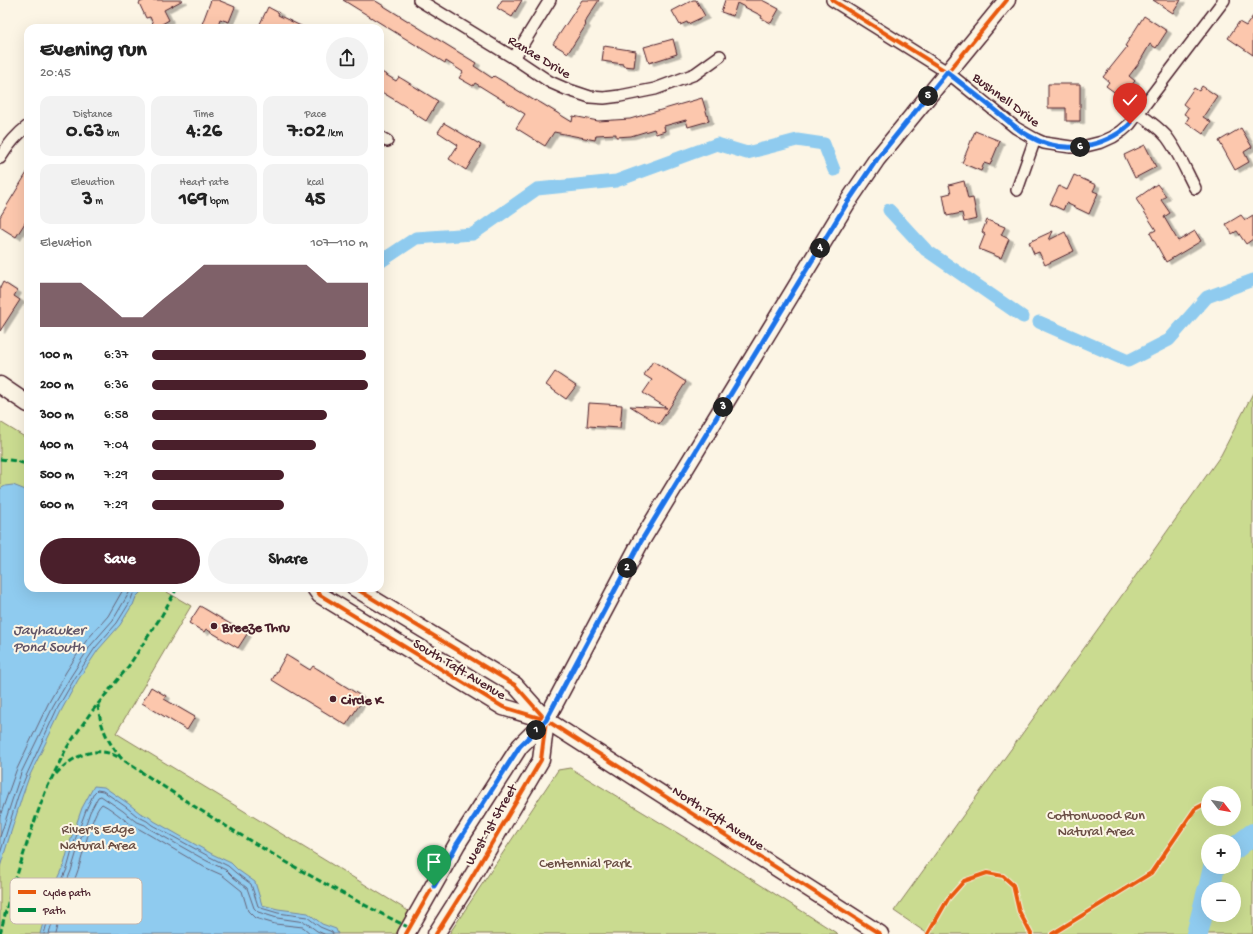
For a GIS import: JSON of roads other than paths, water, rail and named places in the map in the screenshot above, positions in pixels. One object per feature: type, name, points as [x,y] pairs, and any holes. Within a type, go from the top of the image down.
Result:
[{"type":"main road","name":"West 1st Street","points":[[406,934],[457,844],[520,746],[546,720],[640,543],[847,203],[877,159],[1007,0]]},
{"type":"main road","points":[[0,384],[24,401]]},
{"type":"main road","name":"South Taft Avenue","points":[[318,592],[320,595],[504,707],[546,720]]},
{"type":"main road","name":"South Taft Avenue","points":[[362,592],[515,685],[546,720]]},
{"type":"main road","name":"West 1st Street","points":[[436,934],[467,886],[541,760],[546,720]]},
{"type":"main road","name":"North Taft Avenue","points":[[546,720],[880,934]]},
{"type":"street","name":"Ranae Drive","points":[[419,0],[514,58],[550,82],[566,90],[590,97],[604,98],[655,89],[695,74],[720,56]]},
{"type":"street","points":[[514,58],[550,0]]},
{"type":"street","name":"Bushnell Drive","points":[[832,0],[947,72],[1016,128],[1044,143],[1071,147],[1092,145],[1113,137],[1130,124],[1224,0]]},
{"type":"street","points":[[1139,114],[1158,128],[1166,137],[1179,156],[1195,188]]},
{"type":"street","points":[[0,158],[10,142],[24,129]]},
{"type":"street","points":[[1017,190],[1035,139]]},
{"type":"water","name":"Jayhawker Pond South","points":[[13,485],[24,489],[24,592],[141,592],[136,597],[133,605],[120,625],[98,650],[78,680],[61,711],[29,777],[0,867],[0,489],[5,486]]},
{"type":"water","points":[[94,786],[104,787],[140,813],[212,854],[231,863],[255,882],[262,905],[308,913],[322,924],[336,929],[338,934],[40,934],[43,924],[142,924],[142,878],[59,878],[82,808]]},
{"type":"waterway","points":[[384,259],[416,238],[473,234],[537,189],[616,181],[717,144],[747,153],[797,140],[824,144],[834,170]]},
{"type":"waterway","points":[[889,210],[926,250],[1023,317]]},
{"type":"waterway","points":[[1039,322],[1128,361],[1169,340],[1207,297],[1253,280]]},
{"type":"waterway","points":[[1241,843],[1253,834]]},
{"type":"waterway","points":[[1211,882],[1212,874]]},
{"type":"waterway","points":[[1197,934],[1201,918]]},
{"type":"place","name":"Breeze Thru","points":[[214,626]]},
{"type":"place","name":"Circle K","points":[[333,699]]},
{"type":"park label","name":"Cottonwood Run Natural Area","points":[[1096,822]]},
{"type":"park label","name":"River's Edge Natural Area","points":[[98,836]]},
{"type":"park label","name":"Centennial Park","points":[[585,862]]}]
